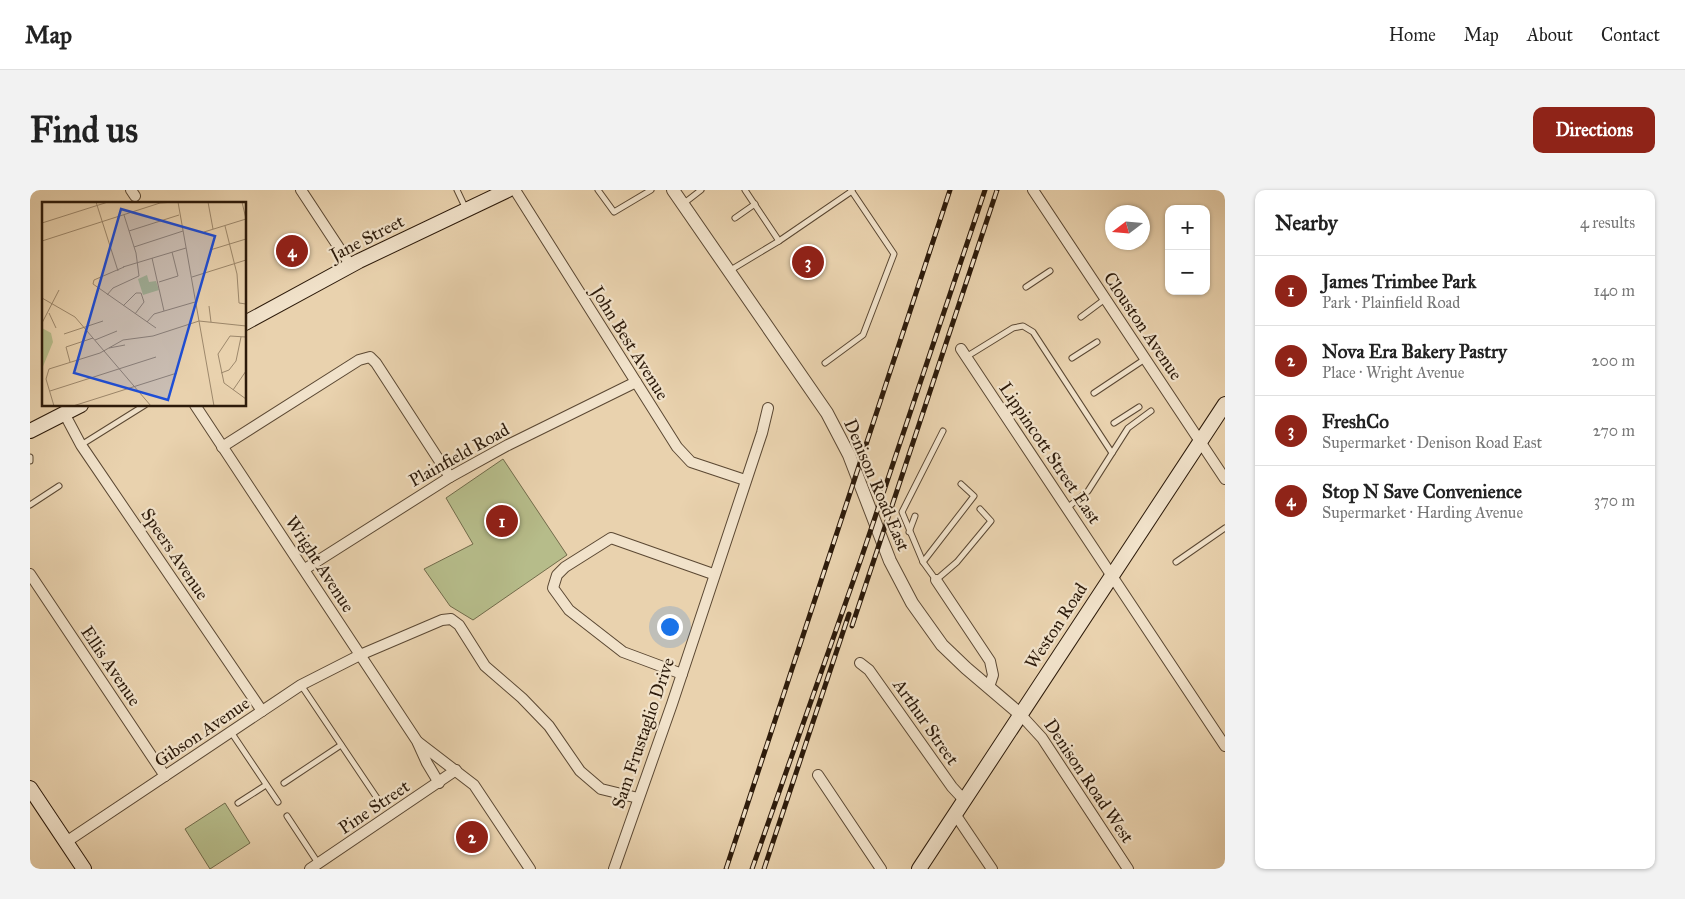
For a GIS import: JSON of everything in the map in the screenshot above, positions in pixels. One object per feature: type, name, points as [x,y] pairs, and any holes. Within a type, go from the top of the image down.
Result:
[{"type":"main road","name":"Jane Street","points":[[246,322],[350,266],[508,190]]},
{"type":"main road","name":"Weston Road","points":[[919,869],[1225,404]]},
{"type":"main road","points":[[30,430],[79,406]]},
{"type":"main road","points":[[30,788],[84,869]]},
{"type":"street","points":[[301,190],[350,266]]},
{"type":"street","name":"John Best Avenue","points":[[515,190],[676,447],[691,462],[745,480]]},
{"type":"street","name":"Denison Road East","points":[[673,190],[827,413],[849,455],[890,561],[912,603],[942,645],[1020,714]]},
{"type":"street","name":"Clouston Avenue","points":[[1033,190],[1225,479]]},
{"type":"street","name":"Lippincott Street East","points":[[963,353],[1225,746]]},
{"type":"street","points":[[222,447],[359,360],[370,357],[376,363],[450,477]]},
{"type":"street","name":"Plainfield Road","points":[[305,569],[450,477],[508,445],[636,382]]},
{"type":"street","name":"Wright Avenue","points":[[196,406],[417,741],[427,764],[439,783]]},
{"type":"street","name":"Sam Frustaglio Drive","points":[[614,869],[682,674],[713,574],[762,433],[768,408]]},
{"type":"street","name":"Speers Avenue","points":[[64,413],[82,445],[262,711]]},
{"type":"street","points":[[682,674],[623,652],[569,610],[553,588],[557,575],[565,567],[610,538],[713,574]]},
{"type":"street","name":"Ellis Avenue","points":[[30,574],[165,776]]},
{"type":"street","points":[[936,580],[990,661],[993,675],[989,687]]},
{"type":"street","name":"Gibson Avenue","points":[[66,842],[301,685],[360,655],[442,620],[451,620],[459,624],[485,666],[522,698],[549,726],[580,771],[601,789],[638,798]]},
{"type":"street","name":"Arthur Street","points":[[860,663],[869,670],[952,787],[964,800]]},
{"type":"street","name":"Denison Road West","points":[[1020,714],[1042,738],[1128,869]]},
{"type":"street","name":"Wright Avenue","points":[[417,741],[474,784],[530,869]]},
{"type":"street","name":"Pine Street","points":[[314,866],[456,770]]},
{"type":"street","points":[[818,775],[881,869]]},
{"type":"street","points":[[956,814],[992,869]]},
{"type":"lane","points":[[457,190],[466,209]]},
{"type":"lane","points":[[598,190],[614,212],[651,190]]},
{"type":"lane","points":[[683,204],[701,190]]},
{"type":"lane","points":[[745,190],[779,241]]},
{"type":"lane","points":[[728,271],[779,241],[852,191],[894,254],[863,335],[825,363]]},
{"type":"lane","points":[[735,218],[755,204]]},
{"type":"lane","points":[[1026,287],[1050,271]]},
{"type":"lane","points":[[1080,317],[1106,299]]},
{"type":"lane","points":[[963,353],[1013,328],[1023,326],[1033,332],[1112,453]]},
{"type":"lane","points":[[1072,358],[1097,342]]},
{"type":"lane","points":[[1094,393],[1146,360]]},
{"type":"lane","points":[[82,445],[143,406]]},
{"type":"lane","points":[[1114,424],[1139,407]]},
{"type":"lane","points":[[1066,508],[1088,491],[1128,428],[1151,412]]},
{"type":"lane","points":[[943,431],[902,512],[923,562],[936,580],[957,562],[991,521],[980,510]]},
{"type":"lane","points":[[923,562],[974,496],[961,484]]},
{"type":"lane","points":[[30,505],[59,486]]},
{"type":"lane","points":[[909,532],[916,516]]},
{"type":"lane","points":[[1176,562],[1225,528]]},
{"type":"lane","points":[[301,685],[379,801]]},
{"type":"lane","points":[[231,732],[278,802]]},
{"type":"lane","points":[[284,783],[342,745]]},
{"type":"lane","points":[[238,803],[266,784]]},
{"type":"lane","points":[[287,816],[314,866]]},
{"type":"green space","points":[[503,459],[567,555],[473,620],[450,606],[424,569],[473,544],[446,498]]},
{"type":"green space","points":[[225,803],[250,843],[210,869],[185,829]]},
{"type":"railway","points":[[726,869],[950,190]]},
{"type":"railway","points":[[752,869],[861,559],[985,190]]},
{"type":"railway","points":[[852,626],[997,190]]},
{"type":"railway","points":[[764,869],[849,614]]},
{"type":"place","name":"Stop N Save Convenience","points":[[292,251]]},
{"type":"place","name":"FreshCo","points":[[808,262]]},
{"type":"place","name":"James Trimbee Park","points":[[502,521]]},
{"type":"place","name":"Nova Era Bakery Pastry","points":[[472,837]]}]
